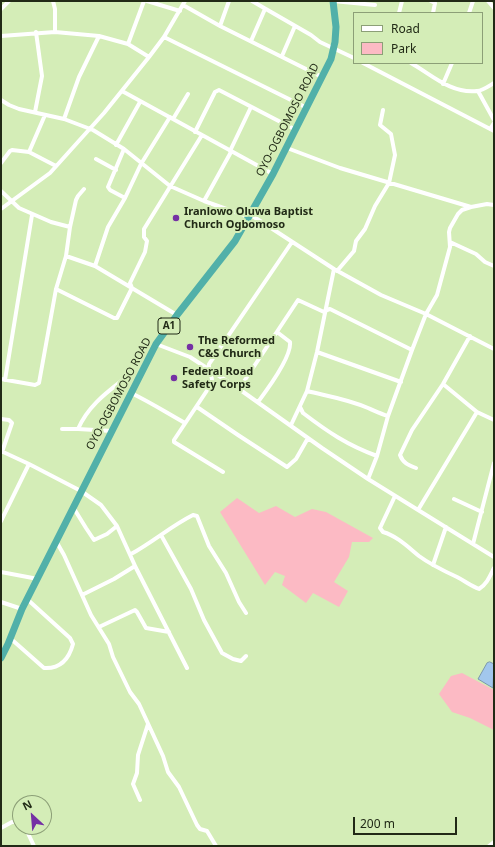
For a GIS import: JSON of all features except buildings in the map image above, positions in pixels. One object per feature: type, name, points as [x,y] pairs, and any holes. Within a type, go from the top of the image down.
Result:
[{"type":"highway","name":"OYO-OGBOMOSO ROAD","points":[[1,656],[22,609],[73,506],[156,344],[235,241],[274,174],[296,131],[331,59],[335,42],[336,27],[333,1]]},
{"type":"street","points":[[1,9],[9,1]]},
{"type":"street","points":[[55,32],[54,1],[57,1]]},
{"type":"street","points":[[128,44],[144,1]]},
{"type":"street","points":[[147,1],[180,11]]},
{"type":"street","points":[[220,26],[229,1]]},
{"type":"street","points":[[252,1],[311,35],[320,42],[353,58]]},
{"type":"street","points":[[333,1],[375,5]]},
{"type":"street","points":[[399,12],[402,1]]},
{"type":"street","points":[[469,12],[473,1]]},
{"type":"street","points":[[488,1],[494,8]]},
{"type":"street","points":[[433,12],[434,2]]},
{"type":"street","points":[[1,208],[45,178],[104,113],[150,57],[184,3],[220,26],[282,56],[322,78]]},
{"type":"street","points":[[251,41],[265,9]]},
{"type":"street","points":[[282,56],[295,26]]},
{"type":"street","points":[[1,36],[36,32],[55,32],[99,36],[128,44],[150,57]]},
{"type":"street","points":[[35,112],[42,76],[36,32]]},
{"type":"street","points":[[64,119],[79,77],[99,36]]},
{"type":"street","points":[[164,37],[307,108]]},
{"type":"street","points":[[365,64],[492,130],[494,123]]},
{"type":"street","points":[[413,64],[443,84],[464,91],[478,91],[494,83]]},
{"type":"street","points":[[420,68],[422,64]]},
{"type":"street","points":[[443,84],[452,64]]},
{"type":"street","points":[[195,132],[215,92],[218,90],[296,131]]},
{"type":"street","points":[[122,91],[274,174]]},
{"type":"street","points":[[478,91],[494,120]]},
{"type":"street","points":[[95,266],[106,231],[125,198],[141,164],[188,94]]},
{"type":"street","points":[[1,96],[1,101],[19,109],[64,119],[89,129],[124,149],[170,186],[204,201],[246,216],[251,215],[336,270],[381,294],[426,314],[494,349]]},
{"type":"street","points":[[116,145],[140,102]]},
{"type":"street","points":[[204,201],[231,152],[230,151],[251,107]]},
{"type":"street","points":[[291,425],[307,391],[317,352],[324,312],[336,270],[354,251],[356,241],[365,229],[375,206],[389,183],[395,155],[392,134],[380,125],[384,110]]},
{"type":"street","points":[[29,152],[45,115]]},
{"type":"street","points":[[56,289],[114,318],[117,318],[132,288],[130,283],[147,246],[147,241],[144,237],[144,229],[202,135]]},
{"type":"street","points":[[287,148],[340,168],[471,207]]},
{"type":"street","points":[[124,149],[108,188],[125,198]]},
{"type":"street","points":[[1,162],[10,151],[29,152],[56,166]]},
{"type":"street","points":[[96,159],[116,170]]},
{"type":"street","points":[[32,214],[3,379],[35,385],[39,383],[56,289],[66,256],[70,226],[76,200],[84,189]]},
{"type":"street","points":[[1,191],[19,208],[51,222],[70,226]]},
{"type":"street","points":[[368,479],[377,456],[388,416],[412,350],[426,314],[437,295],[449,252],[449,232],[456,217],[462,210],[486,204],[494,205]]},
{"type":"street","points":[[223,472],[174,442],[174,440],[212,383],[209,364],[292,242]]},
{"type":"street","points":[[450,242],[476,254],[485,262],[494,266]]},
{"type":"street","points":[[66,256],[95,266],[177,315]]},
{"type":"street","points":[[239,389],[298,300],[324,312]]},
{"type":"street","points":[[324,312],[330,309],[412,350]]},
{"type":"street","points":[[258,402],[280,370],[290,346],[290,342],[277,332]]},
{"type":"street","points":[[416,468],[408,465],[402,460],[400,455],[412,430],[443,384],[470,336]]},
{"type":"street","points":[[156,344],[190,357],[258,402],[368,479],[494,557]]},
{"type":"street","points":[[317,352],[401,382]]},
{"type":"street","points":[[78,429],[90,408],[103,395],[129,375]]},
{"type":"street","points":[[443,384],[477,412],[494,420]]},
{"type":"street","points":[[307,391],[347,401],[388,416]]},
{"type":"street","points":[[131,393],[147,400],[185,423]]},
{"type":"street","points":[[197,407],[238,436],[287,467],[296,459],[308,438]]},
{"type":"street","points":[[300,407],[303,413],[336,438],[357,449],[377,456]]},
{"type":"street","points":[[418,510],[477,412]]},
{"type":"street","points":[[1,418],[9,420],[12,423],[1,451],[81,491],[101,504],[117,526],[118,531],[131,554],[136,568],[187,668]]},
{"type":"street","points":[[62,429],[101,429],[112,431]]},
{"type":"street","points":[[474,544],[494,462]]},
{"type":"street","points":[[1,522],[29,464]]},
{"type":"street","points":[[395,496],[380,528],[383,532],[401,542],[444,572],[479,589],[487,582],[494,568]]},
{"type":"street","points":[[454,500],[482,512]]},
{"type":"street","points":[[73,506],[94,540],[107,534],[117,526]]},
{"type":"street","points":[[131,554],[147,545],[182,520],[194,515],[197,516],[209,546],[226,573],[239,602],[246,613]]},
{"type":"street","points":[[433,565],[446,527]]},
{"type":"street","points":[[161,534],[191,589],[204,620],[222,653],[233,659],[241,661],[246,656]]},
{"type":"street","points":[[56,541],[64,555],[91,615],[100,626],[109,644],[113,657],[130,692],[139,704],[163,756],[168,772],[179,787],[197,826],[207,831],[216,846]]},
{"type":"street","points":[[82,595],[114,579],[135,566],[136,568]]},
{"type":"street","points":[[1,572],[38,579]]},
{"type":"street","points":[[10,638],[44,668],[62,664],[68,657],[73,644],[70,638],[27,599]]},
{"type":"street","points":[[1,602],[22,609]]},
{"type":"street","points":[[100,626],[135,610],[146,628],[169,632]]},
{"type":"street","points":[[140,800],[133,784],[137,773],[138,755],[148,724]]},
{"type":"street","points":[[1,828],[12,822]]},
{"type":"street","points":[[28,835],[34,846]]},
{"type":"street","points":[[489,846],[494,842]]},
{"type":"green space","points":[[237,498],[259,513],[276,506],[295,517],[312,509],[326,512],[373,538],[369,542],[352,542],[349,557],[334,582],[348,591],[339,607],[313,593],[306,603],[282,585],[285,576],[275,572],[265,585],[220,512]]},
{"type":"green space","points":[[462,673],[494,690],[494,730],[470,718],[452,712],[439,694],[451,676]]},
{"type":"water","points":[[490,662],[494,664],[493,688],[478,679],[487,663]]},
{"type":"place","name":"Iranlowo Oluwa Baptist Church Ogbomoso","points":[[176,218]]},
{"type":"place","name":"The Reformed C&S Church","points":[[190,347]]},
{"type":"place","name":"Federal Road Safety Corps","points":[[174,378]]}]
